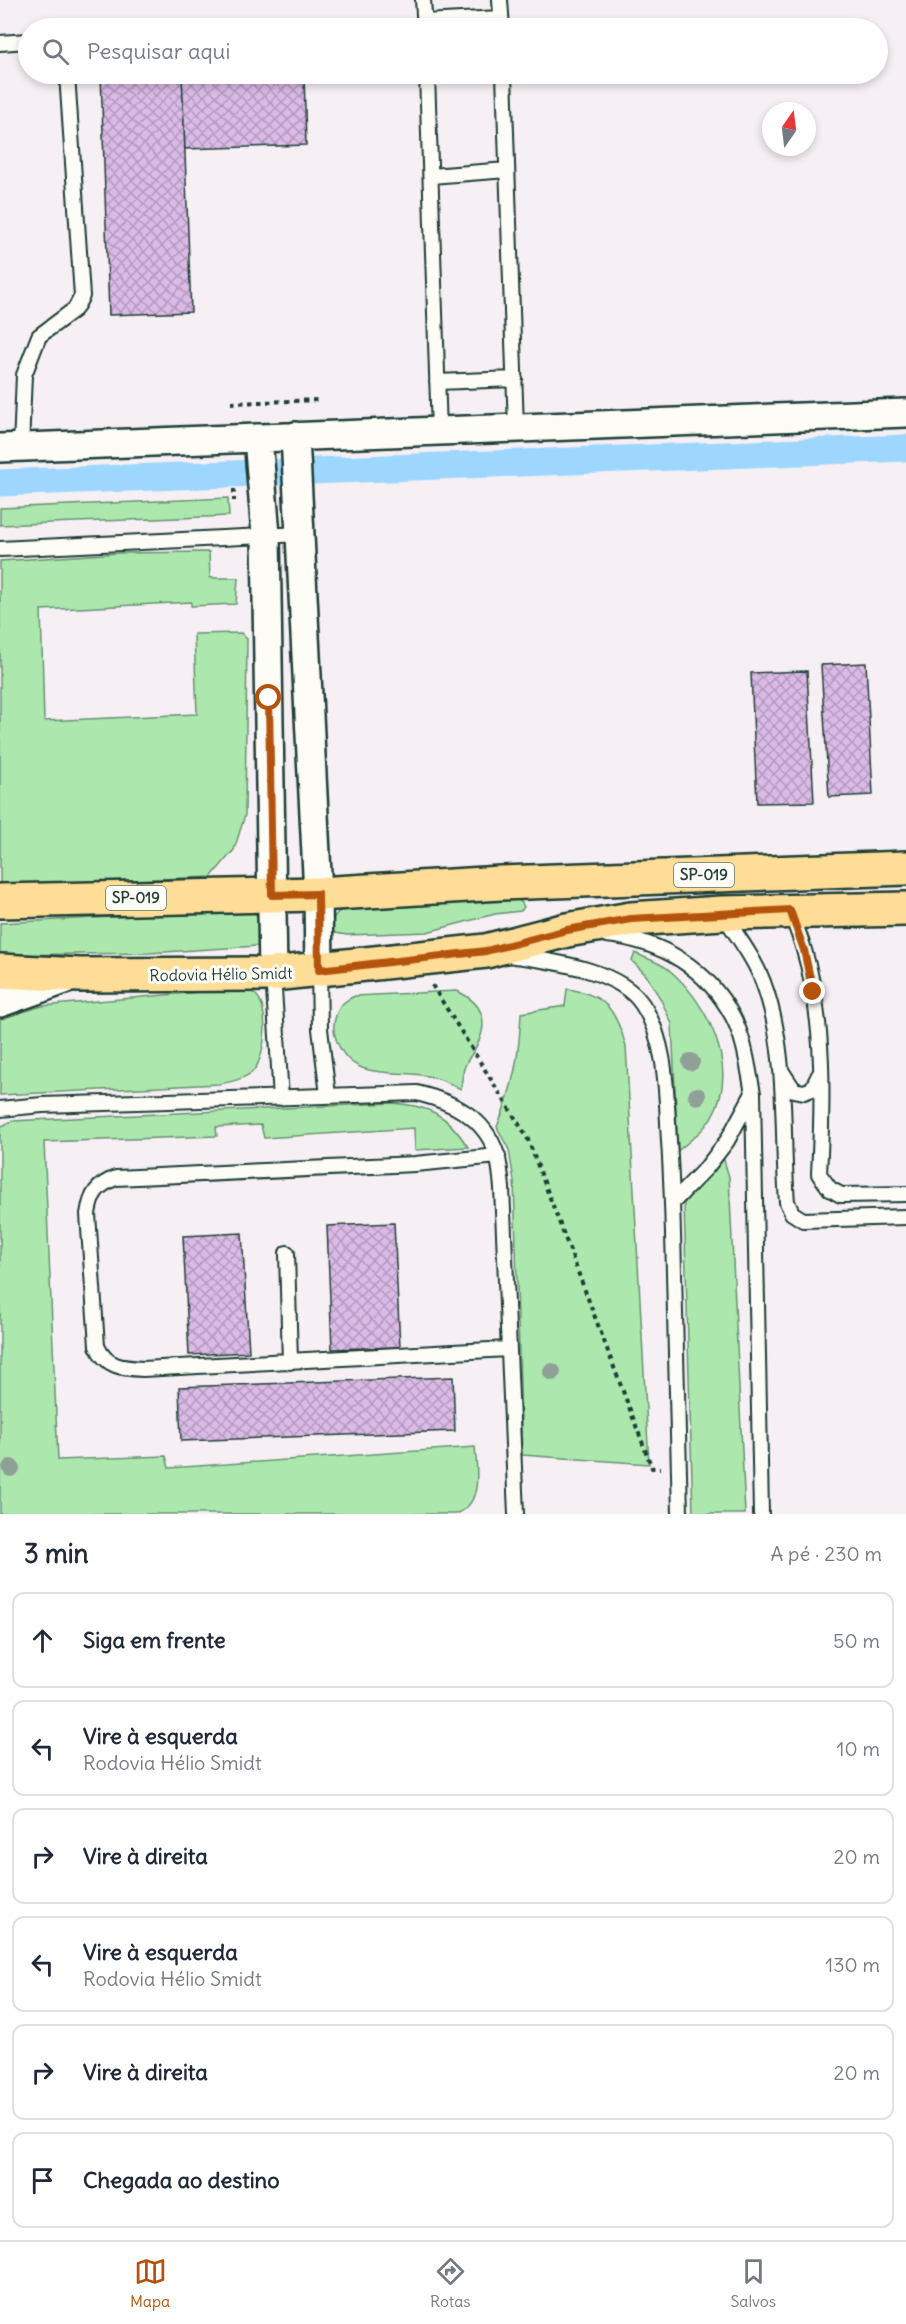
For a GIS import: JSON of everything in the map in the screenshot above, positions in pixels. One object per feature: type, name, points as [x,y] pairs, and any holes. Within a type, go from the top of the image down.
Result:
[{"type":"main road","name":"SP-019","points":[[0,902],[318,894],[490,884],[906,868]]},
{"type":"main road","name":"Rodovia Hélio Smidt","points":[[0,971],[80,975],[273,974],[486,951],[567,930],[631,919],[790,910],[906,909]]},
{"type":"street","points":[[11,448],[260,451],[439,432],[906,413]]},
{"type":"street","points":[[296,448],[318,894],[319,970]]},
{"type":"street","points":[[260,451],[266,535],[273,974]]},
{"type":"street","points":[[0,1002],[80,975]]},
{"type":"lane","points":[[423,0],[424,18]]},
{"type":"lane","points":[[500,0],[502,18]]},
{"type":"lane","points":[[0,43],[18,42]]},
{"type":"lane","points":[[11,448],[24,375],[39,336],[75,309],[82,296],[68,84]]},
{"type":"lane","points":[[427,84],[439,432]]},
{"type":"lane","points":[[504,84],[516,429]]},
{"type":"lane","points":[[431,176],[507,170]]},
{"type":"lane","points":[[437,382],[515,379]]},
{"type":"lane","points":[[0,549],[301,534]]},
{"type":"lane","points":[[790,910],[804,950],[820,1035],[819,1174],[830,1189],[841,1195],[906,1194]]},
{"type":"lane","points":[[722,913],[762,980],[774,1016],[781,1071],[785,1186],[787,1202],[792,1213],[803,1220],[906,1216]]},
{"type":"lane","points":[[567,930],[628,937],[656,946],[683,960],[711,984],[734,1018],[744,1047],[753,1093],[761,1514]]},
{"type":"lane","points":[[486,951],[565,964],[589,970],[617,982],[642,1003],[657,1035],[665,1077],[673,1202],[680,1514]]},
{"type":"lane","points":[[319,970],[320,1029],[328,1095]]},
{"type":"lane","points":[[273,974],[281,1098]]},
{"type":"lane","points":[[781,1071],[787,1083],[794,1090],[804,1092],[812,1089],[820,1071]]},
{"type":"lane","points":[[0,1109],[42,1105],[417,1093],[444,1100],[469,1114],[486,1131],[498,1156],[502,1188],[516,1514]]},
{"type":"lane","points":[[673,1202],[707,1167],[727,1141],[753,1093]]},
{"type":"lane","points":[[498,1156],[415,1164],[116,1178],[103,1183],[95,1191],[87,1214],[97,1346],[102,1357],[116,1366],[143,1369],[508,1349]]},
{"type":"lane","points":[[287,1253],[290,1362]]},
{"type":"path","points":[[231,403],[320,400]]},
{"type":"path","points":[[432,984],[527,1137],[652,1468],[679,1468]]},
{"type":"green space","points":[[228,498],[229,516],[0,525],[0,508]]},
{"type":"green space","points":[[209,552],[210,578],[238,578],[236,604],[191,606],[191,602],[41,610],[44,721],[197,714],[194,634],[241,633],[247,639],[245,815],[234,850],[211,877],[0,885],[0,561],[120,553]]},
{"type":"green space","points":[[516,898],[524,907],[521,911],[495,914],[427,932],[347,935],[335,933],[330,928],[335,915],[346,907]]},
{"type":"green space","points":[[247,910],[263,918],[264,938],[257,946],[149,953],[0,955],[0,923]]},
{"type":"green space","points":[[635,953],[668,969],[683,983],[707,1018],[716,1038],[721,1058],[723,1079],[719,1099],[711,1118],[700,1132],[678,1151],[672,1024],[646,975],[632,961]]},
{"type":"green space","points":[[233,989],[248,990],[255,994],[263,1009],[265,1031],[261,1054],[254,1070],[242,1078],[219,1084],[0,1095],[0,1019],[42,1006]]},
{"type":"green space","points":[[567,989],[591,995],[607,1006],[618,1023],[626,1046],[649,1464],[522,1455],[514,1181],[509,1150],[497,1127],[515,1071],[521,1013],[565,1006]]},
{"type":"green space","points":[[457,991],[477,1006],[483,1020],[481,1036],[464,1069],[461,1089],[427,1076],[364,1069],[346,1057],[335,1037],[334,1023],[339,1008],[355,996]]},
{"type":"green space","points":[[392,1103],[417,1106],[445,1119],[468,1147],[415,1150],[414,1128],[264,1138],[261,1125],[216,1127],[217,1136],[44,1142],[58,1460],[166,1456],[169,1468],[475,1447],[477,1476],[471,1503],[456,1514],[0,1514],[0,1127],[12,1121]]},
{"type":"green space","points":[[723,1157],[729,1177],[745,1514],[693,1514],[684,1203]]},
{"type":"building","points":[[101,84],[182,84],[191,312],[109,315]]},
{"type":"building","points":[[182,84],[304,84],[306,145],[185,149]]},
{"type":"building","points":[[866,663],[873,795],[829,797],[821,665]]},
{"type":"building","points":[[807,671],[814,802],[757,803],[751,673]]},
{"type":"building","points":[[394,1223],[400,1347],[332,1349],[327,1226]]},
{"type":"building","points":[[242,1233],[249,1352],[189,1355],[183,1236]]},
{"type":"building","points":[[453,1377],[455,1431],[181,1441],[179,1387]]},
{"type":"waterway","points":[[0,483],[906,448]]},
{"type":"route","points":[[269,698],[272,895],[318,894],[319,970],[486,951],[567,930],[631,919],[790,910],[804,950],[813,992]]}]
